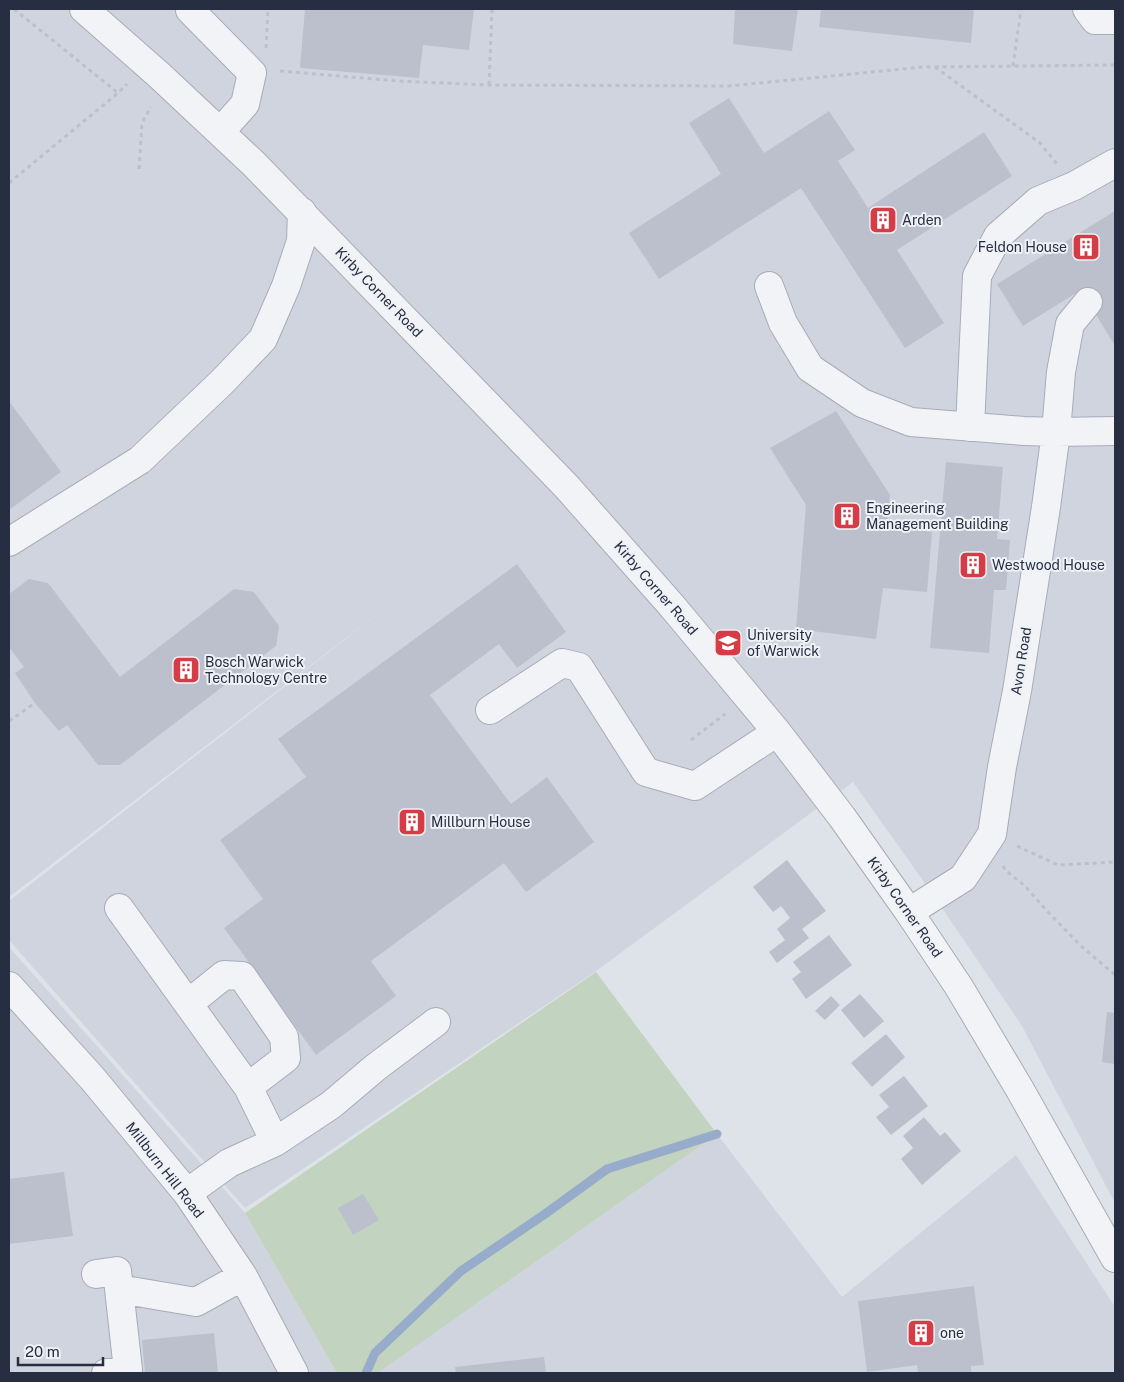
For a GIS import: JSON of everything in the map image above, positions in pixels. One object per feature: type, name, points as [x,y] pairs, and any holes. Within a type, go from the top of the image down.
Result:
[{"type":"street","name":"Kirby Corner Road","points":[[84,9],[220,132],[302,212],[567,487],[672,606],[777,732],[842,817],[910,912],[959,987],[1115,1258]]},
{"type":"street","points":[[1087,9],[1095,20],[1115,20]]},
{"type":"street","points":[[190,10],[259,72],[246,104],[220,132]]},
{"type":"street","points":[[970,427],[977,276],[998,236],[1038,201],[1074,186],[1115,163]]},
{"type":"street","points":[[9,542],[140,460],[222,382],[263,339],[286,286],[301,241],[302,212]]},
{"type":"street","points":[[769,286],[783,323],[810,368],[862,403],[911,422],[1056,432],[1115,431]]},
{"type":"street","name":"Avon Road","points":[[910,912],[963,878],[992,834],[1002,768],[1017,691],[1056,432],[1061,372],[1070,324],[1088,302]]},
{"type":"street","points":[[490,710],[562,663],[578,667],[646,772],[694,786],[777,732]]},
{"type":"street","points":[[119,908],[248,1087],[275,1142]]},
{"type":"street","points":[[188,1004],[224,975],[242,976],[284,1037],[286,1058],[248,1087]]},
{"type":"street","name":"Millburn Hill Road","points":[[9,986],[92,1078],[187,1193],[243,1276],[294,1373]]},
{"type":"street","points":[[187,1193],[229,1163],[275,1142],[331,1105],[376,1067],[436,1022]]},
{"type":"street","points":[[96,1274],[117,1271],[128,1370],[106,1373]]},
{"type":"street","points":[[119,1289],[196,1302],[243,1276]]},
{"type":"path","points":[[14,9],[118,93]]},
{"type":"path","points":[[268,9],[259,72],[489,85],[729,86],[934,67],[1115,65]]},
{"type":"path","points":[[489,85],[492,9]]},
{"type":"path","points":[[1013,66],[1022,9]]},
{"type":"path","points":[[934,67],[1040,143],[1074,186]]},
{"type":"path","points":[[9,183],[118,93],[152,69]]},
{"type":"path","points":[[139,169],[142,123],[154,101],[152,69]]},
{"type":"path","points":[[691,740],[747,697]]},
{"type":"path","points":[[9,721],[35,703]]},
{"type":"path","points":[[992,834],[1058,864],[1115,862]]},
{"type":"path","points":[[992,834],[1005,870],[1025,886],[1081,946],[1115,975]]},
{"type":"shaded area","name":"University of Warwick","points":[[9,9],[1115,9],[1115,1203],[1022,1026],[934,896],[853,782],[596,971],[245,1208],[9,940],[9,901],[393,602],[9,897]]},
{"type":"shaded area","points":[[9,947],[245,1213],[337,1373],[9,1373]]},
{"type":"shaded area","points":[[717,1134],[842,1297],[1016,1155],[1115,1307],[1115,1373],[378,1373]]},
{"type":"green space","points":[[596,972],[717,1134],[378,1373],[337,1373],[245,1213]]},
{"type":"building","points":[[305,9],[474,9],[469,50],[423,45],[419,78],[300,68]]},
{"type":"building","points":[[735,9],[798,9],[792,51],[733,44]]},
{"type":"building","points":[[821,9],[974,9],[971,43],[819,27]]},
{"type":"building","name":"Arden","points":[[729,98],[764,153],[829,111],[855,150],[838,161],[868,208],[984,132],[1012,176],[897,250],[944,323],[905,348],[801,188],[659,279],[629,233],[721,174],[689,123]]},
{"type":"building","name":"Feldon House","points":[[1115,211],[1115,346],[1081,290],[1023,326],[997,284]]},
{"type":"building","points":[[9,401],[61,472],[9,510]]},
{"type":"building","name":"Engineering Management Building","points":[[836,411],[890,495],[887,526],[932,532],[927,592],[883,588],[876,639],[796,629],[806,505],[770,448]]},
{"type":"building","name":"Westwood House","points":[[946,462],[1003,467],[997,539],[1010,540],[1006,590],[994,590],[989,653],[930,648]]},
{"type":"building","name":"Millburn House","points":[[517,564],[566,632],[517,668],[499,644],[430,695],[511,804],[547,777],[594,842],[526,892],[504,863],[371,961],[396,996],[316,1055],[224,928],[263,899],[220,840],[306,777],[278,739]]},
{"type":"building","name":"Bosch Warwick Technology Centre","points":[[29,579],[48,583],[120,677],[234,589],[254,592],[279,626],[276,646],[120,765],[98,765],[67,725],[59,731],[35,703],[15,673],[24,667],[9,647],[9,594]]},
{"type":"building","points":[[787,860],[826,911],[802,929],[809,938],[777,963],[769,952],[785,940],[777,929],[790,918],[781,906],[773,912],[753,887]]},
{"type":"building","points":[[829,935],[852,965],[806,999],[792,979],[801,972],[793,962]]},
{"type":"building","points":[[860,994],[884,1021],[864,1038],[841,1010]]},
{"type":"building","points":[[831,996],[840,1005],[825,1020],[815,1011]]},
{"type":"building","points":[[1107,1012],[1115,1013],[1115,1064],[1102,1062]]},
{"type":"building","points":[[886,1034],[905,1057],[872,1087],[851,1063]]},
{"type":"building","points":[[904,1076],[928,1106],[891,1135],[876,1117],[889,1107],[879,1095]]},
{"type":"building","points":[[924,1117],[940,1136],[945,1132],[961,1151],[922,1185],[901,1159],[913,1148],[903,1136]]},
{"type":"building","points":[[64,1172],[73,1236],[9,1244],[9,1179]]},
{"type":"building","points":[[363,1194],[379,1220],[353,1235],[338,1208]]},
{"type":"building","name":"one","points":[[974,1286],[984,1365],[971,1366],[971,1373],[918,1373],[917,1365],[867,1372],[858,1301]]},
{"type":"building","points":[[214,1333],[218,1373],[145,1373],[142,1340]]},
{"type":"building","points":[[544,1357],[546,1373],[456,1373],[455,1367]]},
{"type":"waterway","points":[[366,1373],[375,1353],[461,1271],[607,1169],[717,1134]]},
{"type":"place","name":"Arden","points":[[883,220]]},
{"type":"place","name":"Feldon House","points":[[1086,247]]},
{"type":"place","name":"Engineering Management Building","points":[[847,516]]},
{"type":"place","name":"Westwood House","points":[[973,565]]},
{"type":"place","name":"University of Warwick","points":[[728,643]]},
{"type":"place","name":"Bosch Warwick Technology Centre","points":[[186,670]]},
{"type":"place","name":"Millburn House","points":[[412,822]]},
{"type":"place","name":"one","points":[[921,1333]]}]
